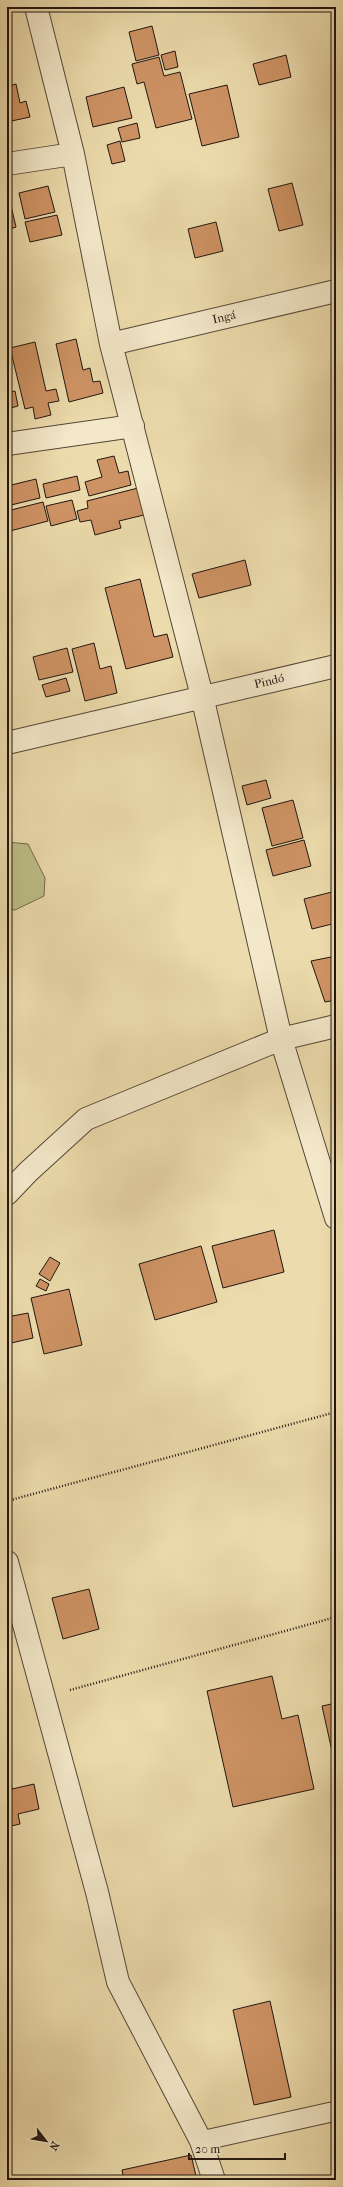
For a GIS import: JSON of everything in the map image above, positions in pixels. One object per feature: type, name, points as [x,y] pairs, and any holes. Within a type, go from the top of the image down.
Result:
[{"type":"street","points":[[42,8],[111,344],[202,696],[281,1039],[336,1218]]},
{"type":"street","points":[[7,164],[73,154]]},
{"type":"street","name":"Ingá","points":[[111,344],[336,291]]},
{"type":"street","points":[[7,444],[133,426]]},
{"type":"street","name":"Pindó","points":[[7,743],[202,696],[336,666]]},
{"type":"street","points":[[7,1194],[28,1172],[86,1119],[281,1039],[336,1026]]},
{"type":"street","points":[[7,1562],[97,1892],[118,1982],[201,2141],[214,2180]]},
{"type":"lane","points":[[201,2141],[336,2111]]},
{"type":"path","points":[[7,1501],[336,1412]]},
{"type":"path","points":[[44,1697],[336,1617]]},
{"type":"green space","points":[[7,842],[28,844],[45,878],[44,896],[15,910],[7,909]]},
{"type":"building","points":[[152,26],[159,55],[136,61],[129,32]]},
{"type":"building","points":[[175,51],[178,67],[165,70],[161,55]]},
{"type":"building","points":[[286,55],[291,77],[259,85],[253,64]]},
{"type":"building","points":[[159,57],[164,76],[180,72],[192,119],[156,128],[144,82],[137,84],[132,64]]},
{"type":"building","points":[[7,81],[8,86],[16,84],[20,103],[26,101],[30,117],[7,122]]},
{"type":"building","points":[[227,85],[239,137],[202,146],[189,94]]},
{"type":"building","points":[[124,87],[132,118],[93,127],[86,97]]},
{"type":"building","points":[[137,123],[140,138],[122,142],[118,128]]},
{"type":"building","points":[[120,141],[125,161],[112,164],[107,145]]},
{"type":"building","points":[[292,183],[303,225],[279,231],[268,189]]},
{"type":"building","points":[[48,186],[55,212],[25,219],[19,193]]},
{"type":"building","points":[[8,193],[16,227],[7,230],[7,194]]},
{"type":"building","points":[[57,215],[62,235],[30,242],[25,222]]},
{"type":"building","points":[[216,222],[223,251],[195,258],[188,229]]},
{"type":"building","points":[[76,339],[83,370],[90,368],[93,382],[100,381],[103,393],[69,402],[56,344]]},
{"type":"building","points":[[35,342],[46,391],[56,389],[59,401],[48,403],[51,415],[35,419],[33,407],[25,409],[10,348]]},
{"type":"building","points":[[15,391],[18,406],[7,409],[7,393]]},
{"type":"building","points":[[114,456],[119,473],[128,471],[131,485],[89,496],[85,482],[102,477],[97,460]]},
{"type":"building","points":[[77,476],[80,490],[46,498],[43,484]]},
{"type":"building","points":[[36,479],[40,498],[11,505],[7,486]]},
{"type":"building","points":[[138,488],[144,515],[119,521],[121,528],[95,535],[91,520],[80,522],[77,511],[88,508],[87,501]]},
{"type":"building","points":[[72,500],[77,519],[51,526],[46,506]]},
{"type":"building","points":[[43,502],[48,521],[10,531],[7,511]]},
{"type":"building","points":[[245,560],[251,585],[199,598],[192,574]]},
{"type":"building","points":[[140,579],[154,637],[167,634],[173,657],[126,669],[105,588]]},
{"type":"building","points":[[7,618],[12,622],[7,631]]},
{"type":"building","points":[[94,643],[100,669],[111,666],[117,693],[85,701],[72,649]]},
{"type":"building","points":[[67,648],[73,672],[39,680],[33,657]]},
{"type":"building","points":[[66,678],[70,691],[46,697],[42,685]]},
{"type":"building","points":[[266,780],[271,798],[247,805],[242,786]]},
{"type":"building","points":[[293,800],[303,838],[272,846],[262,808]]},
{"type":"building","points":[[304,840],[311,866],[273,876],[266,850]]},
{"type":"building","points":[[336,891],[336,923],[312,929],[304,899]]},
{"type":"building","points":[[336,956],[336,1000],[325,1002],[311,961]]},
{"type":"building","points":[[274,1230],[284,1272],[223,1288],[212,1246]]},
{"type":"building","points":[[201,1246],[217,1302],[155,1320],[139,1264]]},
{"type":"building","points":[[50,1257],[60,1263],[50,1281],[39,1274]]},
{"type":"building","points":[[40,1279],[49,1284],[46,1291],[36,1286]]},
{"type":"building","points":[[69,1289],[82,1345],[44,1354],[31,1298]]},
{"type":"building","points":[[28,1313],[33,1338],[7,1344],[7,1317]]},
{"type":"building","points":[[89,1589],[99,1629],[63,1639],[52,1598]]},
{"type":"building","points":[[272,1676],[282,1719],[298,1715],[314,1789],[233,1807],[207,1691]]},
{"type":"building","points":[[336,1703],[336,1769],[322,1706]]},
{"type":"building","points":[[10,1778],[12,1789],[34,1784],[39,1809],[18,1814],[20,1824],[7,1827],[7,1779]]},
{"type":"building","points":[[270,2001],[291,2097],[254,2105],[233,2010]]},
{"type":"building","points":[[191,2155],[197,2180],[124,2180],[122,2170]]}]
